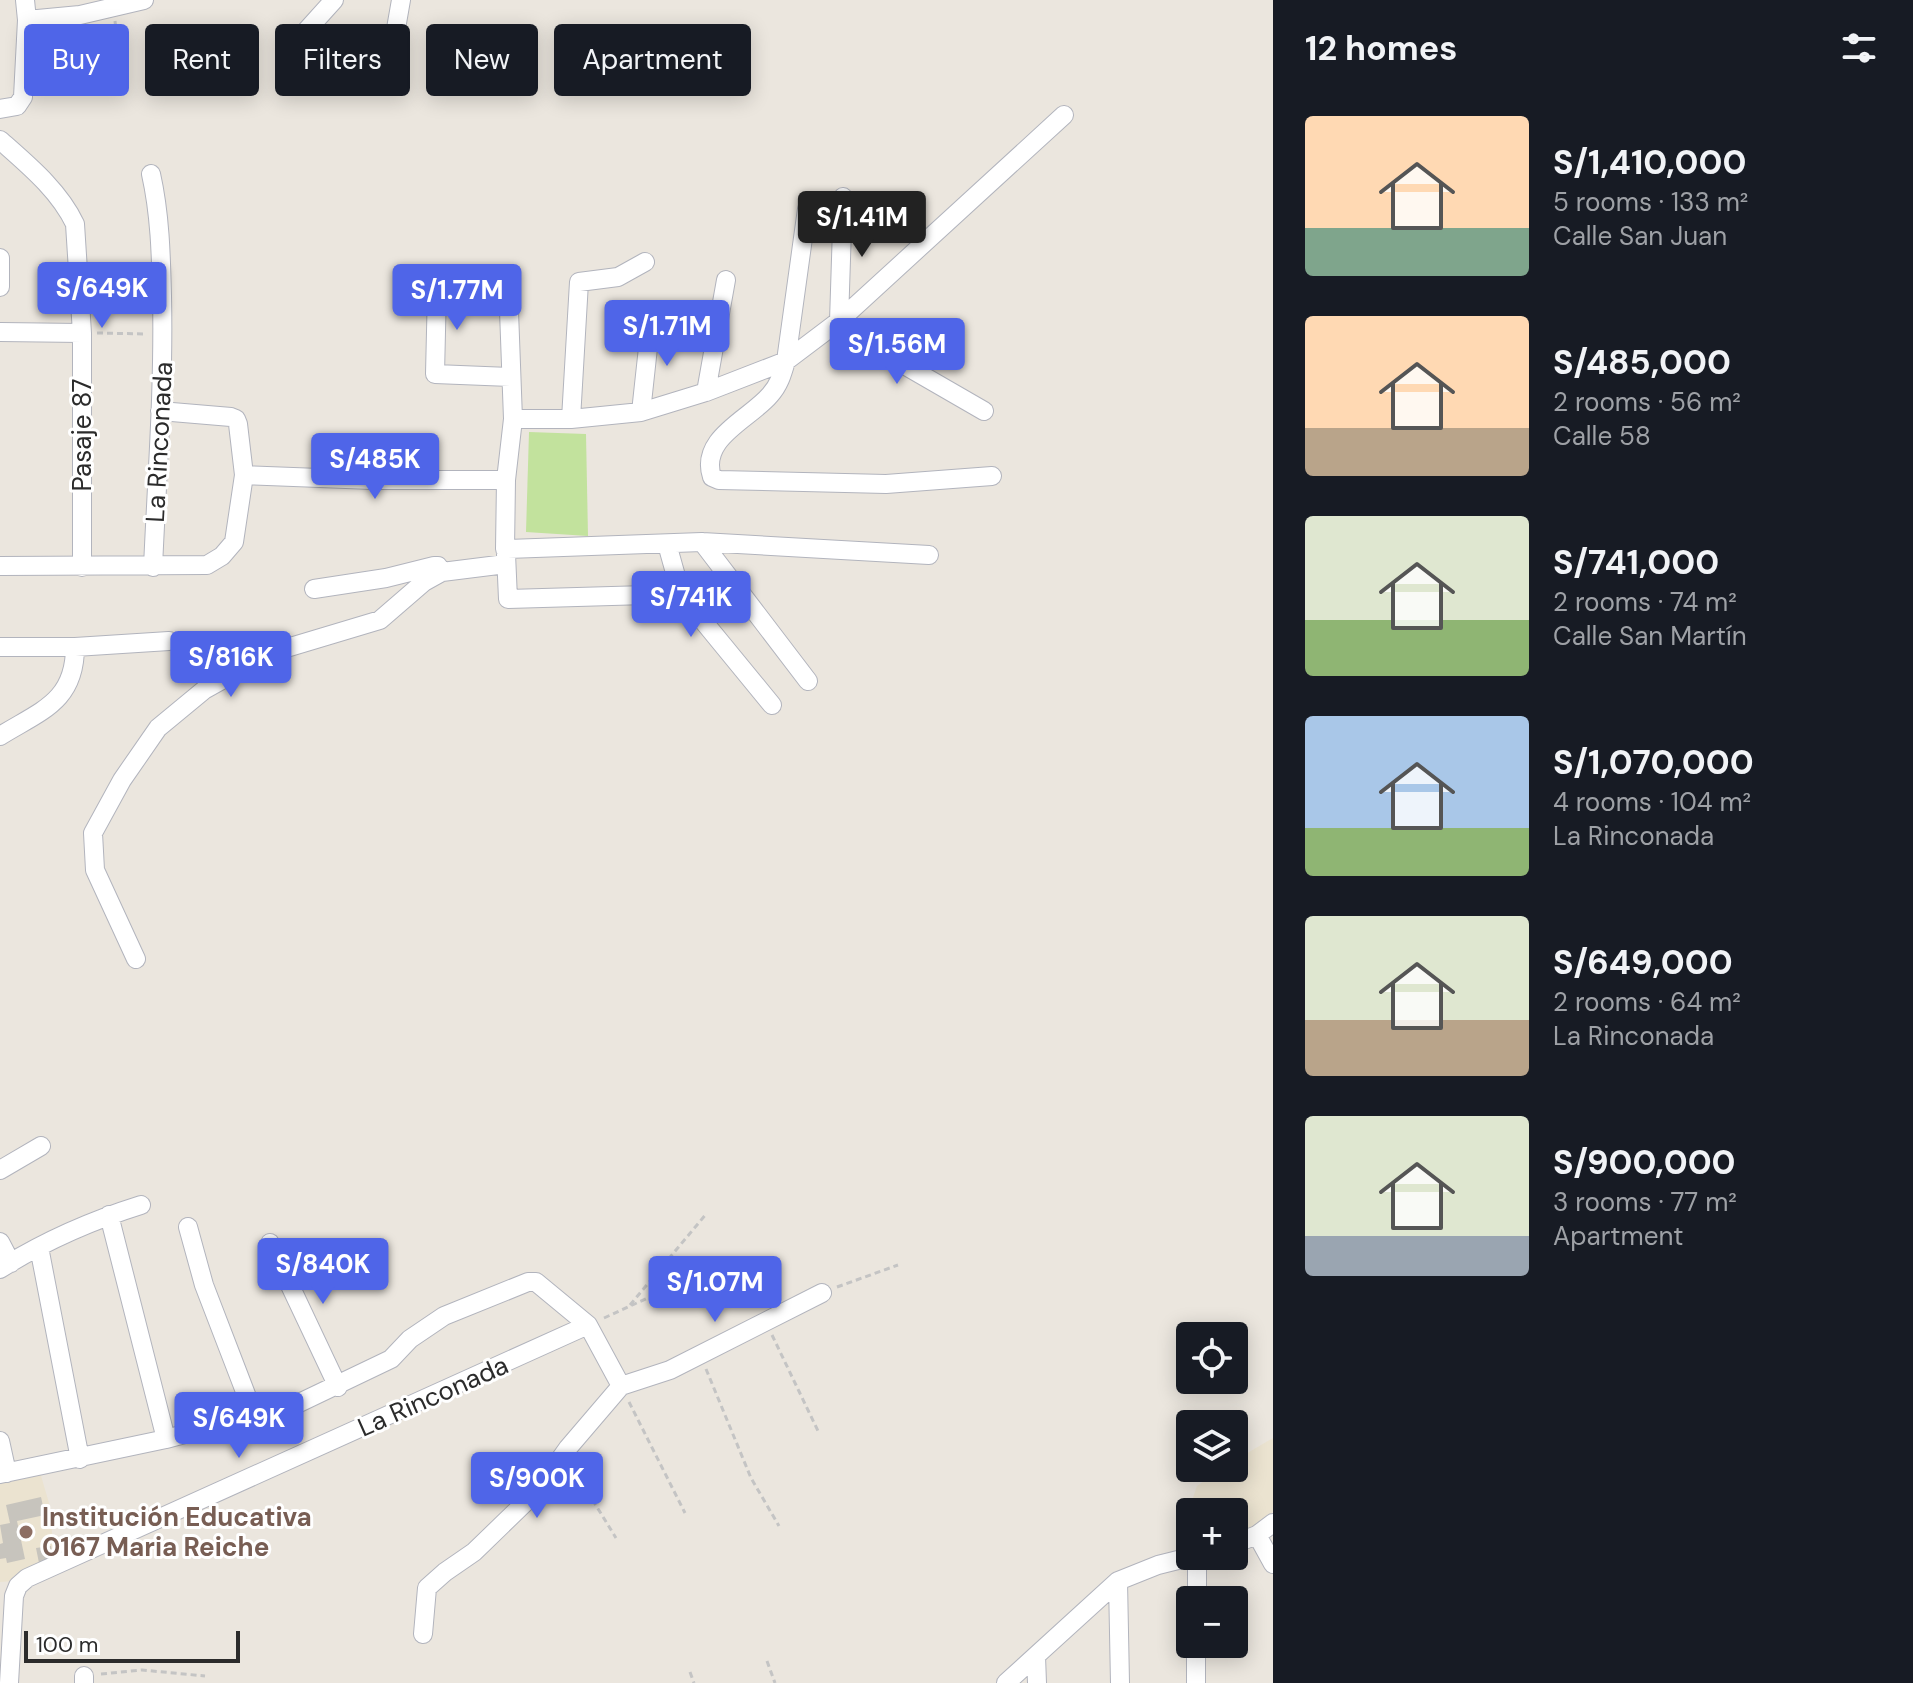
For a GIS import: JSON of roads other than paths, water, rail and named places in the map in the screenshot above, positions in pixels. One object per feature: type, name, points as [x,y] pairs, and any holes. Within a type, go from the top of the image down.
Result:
[{"type":"street","points":[[0,109],[17,106],[23,97],[27,20],[25,0]]},
{"type":"street","points":[[27,20],[113,9],[144,0]]},
{"type":"street","points":[[312,24],[334,0]]},
{"type":"street","points":[[397,24],[401,0]]},
{"type":"street","points":[[513,419],[571,419],[641,412],[706,392],[786,361],[839,321],[1064,115]]},
{"type":"street","name":"Pasaje 87","points":[[0,140],[67,208],[75,224],[82,333],[82,567]]},
{"type":"street","name":"La Rinconada","points":[[151,174],[157,199],[163,335],[153,567]]},
{"type":"street","points":[[839,321],[843,197]]},
{"type":"street","points":[[807,209],[786,361],[780,381],[769,397],[719,439],[711,457],[712,477],[719,480],[871,484],[992,476]]},
{"type":"street","points":[[0,258],[0,287]]},
{"type":"street","points":[[571,419],[579,282],[618,277],[645,262]]},
{"type":"street","points":[[706,392],[726,280]]},
{"type":"street","points":[[508,284],[513,419],[506,480],[508,599],[681,594]]},
{"type":"street","points":[[437,289],[435,374],[511,377]]},
{"type":"street","points":[[641,412],[651,320]]},
{"type":"street","points":[[839,321],[861,340],[984,411]]},
{"type":"street","points":[[0,332],[82,333]]},
{"type":"street","points":[[0,566],[207,565],[222,556],[234,542],[244,475],[236,419],[160,411]]},
{"type":"street","points":[[244,475],[372,480],[506,480]]},
{"type":"street","points":[[702,542],[808,681]]},
{"type":"street","points":[[136,959],[95,870],[93,833],[122,780],[158,728],[204,690],[270,653],[380,620],[424,582],[442,572],[506,556],[702,542],[929,555]]},
{"type":"street","points":[[667,544],[681,594],[772,705]]},
{"type":"street","points":[[314,589],[386,578],[434,566],[442,572]]},
{"type":"street","points":[[0,647],[75,647],[169,641]]},
{"type":"street","points":[[5,730],[52,706],[67,687],[75,666],[75,647]]},
{"type":"street","points":[[0,1170],[41,1146]]},
{"type":"street","points":[[0,1242],[5,1266],[109,1215],[141,1205]]},
{"type":"street","points":[[109,1215],[166,1439]]},
{"type":"street","points":[[188,1227],[204,1285],[254,1415]]},
{"type":"street","points":[[270,1243],[338,1387]]},
{"type":"street","points":[[39,1247],[80,1459]]},
{"type":"street","points":[[0,1441],[3,1474],[166,1439],[297,1404],[391,1359],[410,1339],[444,1316],[528,1282],[536,1282],[588,1325],[621,1386]]},
{"type":"street","points":[[423,1634],[427,1588],[474,1552],[539,1489],[568,1448],[621,1386],[670,1370],[822,1293]]},
{"type":"street","name":"La Rinconada","points":[[9,1683],[14,1596],[18,1586],[27,1578],[588,1325]]},
{"type":"street","points":[[1248,1539],[1273,1523]]},
{"type":"street","points":[[1257,1535],[1273,1564]]},
{"type":"street","points":[[1006,1683],[1118,1581],[1176,1561]]},
{"type":"street","points":[[1118,1581],[1120,1683]]},
{"type":"street","points":[[1036,1656],[1037,1683]]},
{"type":"street","points":[[1196,1658],[1196,1683]]},
{"type":"place","name":"Institución Educativa 0167 Maria Reiche","points":[[26,1532]]}]
